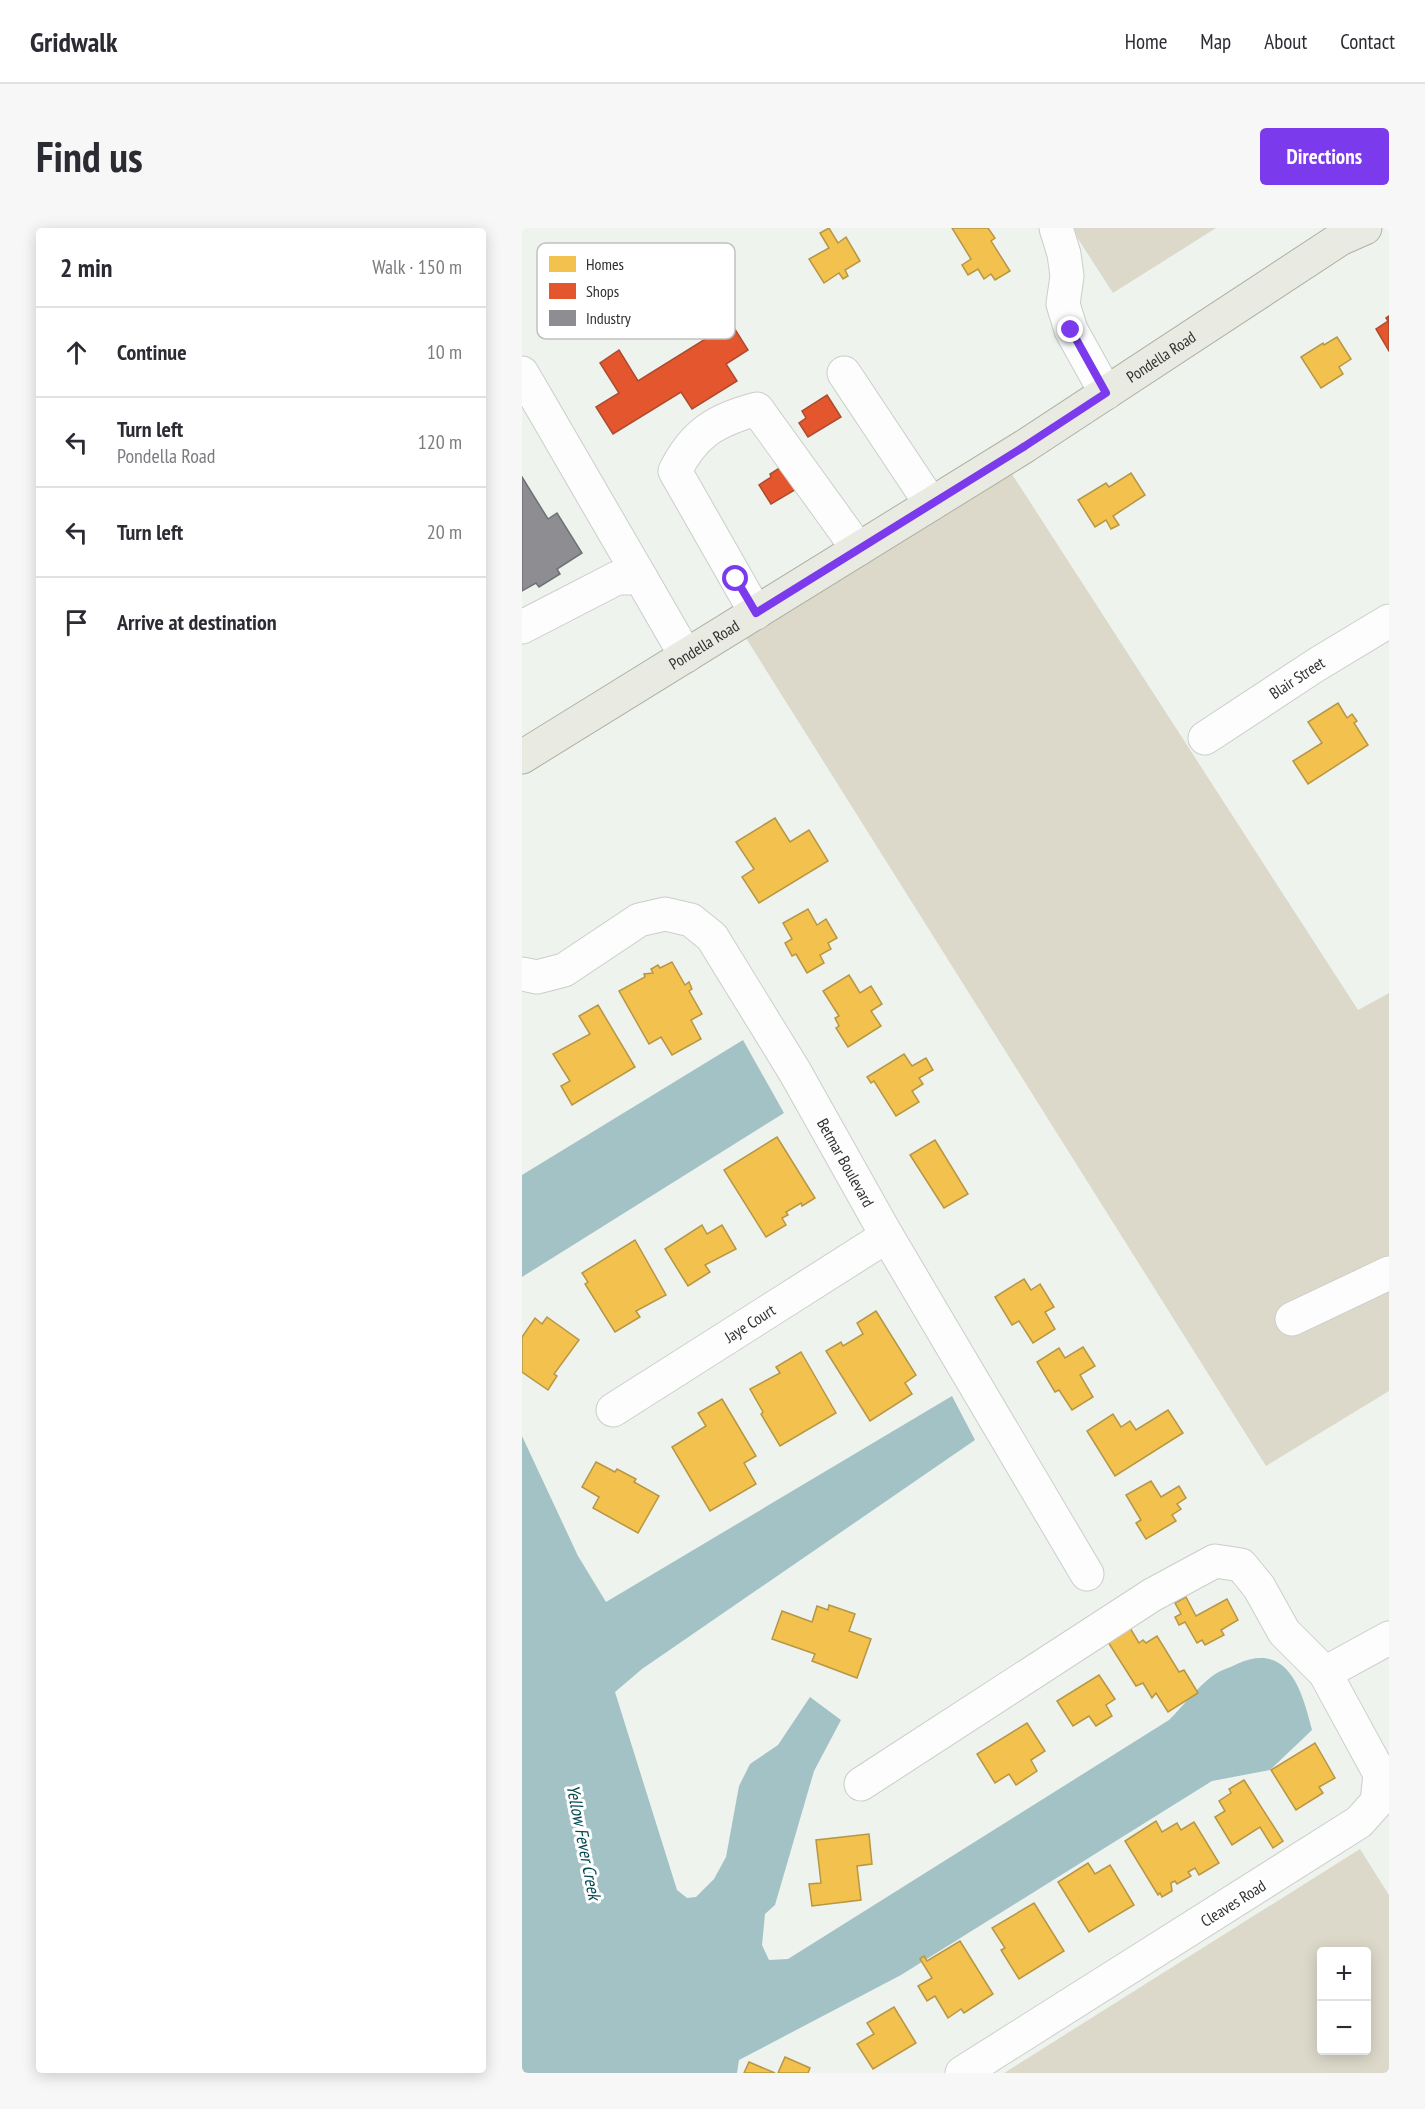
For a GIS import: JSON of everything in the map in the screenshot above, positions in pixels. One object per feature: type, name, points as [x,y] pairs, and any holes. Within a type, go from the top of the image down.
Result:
[{"type":"main road","name":"Pondella Road","points":[[522,757],[931,504],[1352,232]]},
{"type":"street","points":[[1056,228],[1064,254],[1067,276],[1063,304],[1071,330],[1106,393]]},
{"type":"street","points":[[522,373],[686,656]]},
{"type":"street","points":[[844,373],[931,504]]},
{"type":"street","points":[[756,613],[675,471],[685,451],[707,428],[738,414],[757,409],[858,549]]},
{"type":"street","points":[[522,627],[617,578],[641,578]]},
{"type":"street","name":"Blair Street","points":[[1205,738],[1316,664],[1389,621]]},
{"type":"street","name":"Betmar Boulevard","points":[[522,974],[537,977],[564,970],[639,920],[665,914],[691,920],[712,937],[795,1072],[887,1236],[1087,1574]]},
{"type":"street","name":"Jaye Court","points":[[613,1410],[887,1236]]},
{"type":"street","points":[[1292,1319],[1389,1273]]},
{"type":"street","name":"Cleaves Road","points":[[861,1784],[1152,1595],[1215,1561],[1241,1565],[1259,1587],[1284,1632],[1325,1674],[1380,1774],[1377,1802],[1359,1822],[962,2073]]},
{"type":"street","points":[[1325,1674],[1389,1638]]},
{"type":"shaded area","points":[[1071,228],[1216,228],[1113,293]]},
{"type":"shaded area","points":[[1010,471],[1358,1010],[1389,993],[1389,1391],[1266,1466],[744,635]]},
{"type":"shaded area","points":[[1360,1849],[1389,1895],[1389,2073],[1004,2073]]},
{"type":"water","points":[[743,1040],[784,1113],[522,1277],[522,1175]]},
{"type":"water","name":"Yellow Fever Creek","points":[[952,1396],[975,1440],[642,1669],[615,1692],[677,1890],[687,1898],[696,1897],[714,1879],[726,1857],[739,1786],[750,1764],[778,1745],[810,1697],[841,1720],[814,1771],[775,1905],[765,1914],[762,1945],[769,1960],[788,1959],[1169,1720],[1195,1692],[1220,1671],[1254,1659],[1269,1659],[1281,1664],[1297,1685],[1312,1730],[1270,1770],[1212,1781],[901,1975],[739,2060],[737,2073],[522,2073],[522,1436],[578,1556],[606,1602]]},
{"type":"building: Homes","points":[[829,228],[838,243],[846,237],[860,261],[845,270],[848,276],[843,279],[839,273],[824,283],[809,259],[829,248],[820,233]]},
{"type":"building: Homes","points":[[952,228],[988,228],[995,238],[991,241],[1010,271],[995,280],[991,274],[984,279],[978,269],[968,275],[962,265],[971,259]]},
{"type":"building: Homes","points":[[1337,337],[1351,359],[1339,367],[1343,374],[1321,388],[1301,357]]},
{"type":"building: Homes","points":[[1131,473],[1145,495],[1113,516],[1119,525],[1111,529],[1106,520],[1095,527],[1078,500],[1106,483],[1109,487]]},
{"type":"building: Homes","points":[[1338,703],[1347,718],[1352,714],[1357,721],[1354,723],[1368,745],[1308,784],[1293,761],[1322,743],[1308,722]]},
{"type":"building: Homes","points":[[775,818],[790,842],[809,830],[828,861],[759,903],[742,877],[754,869],[736,842]]},
{"type":"building: Homes","points":[[808,909],[817,925],[826,919],[837,938],[828,943],[831,949],[820,955],[824,963],[807,973],[796,954],[792,956],[785,943],[792,939],[783,923]]},
{"type":"building: Homes","points":[[672,962],[685,985],[689,982],[692,989],[689,991],[702,1014],[691,1020],[701,1039],[672,1055],[661,1037],[649,1044],[619,991],[645,977],[644,974],[653,973],[651,969],[658,965],[660,968]]},
{"type":"building: Homes","points":[[849,975],[860,993],[871,986],[882,1004],[871,1011],[881,1026],[848,1047],[836,1028],[839,1026],[835,1018],[839,1016],[823,991]]},
{"type":"building: Homes","points":[[598,1005],[635,1067],[572,1105],[561,1086],[570,1081],[553,1054],[590,1034],[579,1016]]},
{"type":"building: Homes","points":[[904,1054],[912,1066],[926,1058],[933,1070],[919,1078],[923,1084],[912,1091],[919,1102],[896,1116],[874,1081],[871,1083],[867,1077]]},
{"type":"building: Homes","points":[[777,1137],[815,1198],[786,1212],[788,1215],[782,1218],[786,1225],[766,1237],[724,1170]]},
{"type":"building: Homes","points":[[935,1140],[968,1194],[944,1208],[910,1155]]},
{"type":"building: Homes","points":[[702,1225],[707,1234],[722,1225],[736,1249],[705,1265],[710,1272],[688,1286],[665,1249]]},
{"type":"building: Homes","points":[[635,1240],[666,1295],[636,1311],[640,1317],[615,1332],[585,1284],[588,1282],[582,1273]]},
{"type":"building: Homes","points":[[1024,1279],[1031,1290],[1040,1284],[1054,1307],[1045,1312],[1055,1329],[1033,1343],[1019,1321],[1012,1325],[995,1297]]},
{"type":"building: Homes","points":[[876,1311],[916,1375],[905,1383],[912,1394],[870,1421],[826,1351],[841,1342],[843,1346],[863,1334],[857,1323]]},
{"type":"building: Homes","points":[[547,1317],[579,1340],[554,1374],[557,1376],[548,1390],[522,1372],[522,1337],[535,1318],[542,1324]]},
{"type":"building: Homes","points":[[1083,1347],[1095,1366],[1080,1375],[1093,1397],[1072,1410],[1059,1390],[1055,1392],[1037,1362],[1059,1348],[1065,1358]]},
{"type":"building: Homes","points":[[801,1352],[836,1413],[780,1446],[761,1414],[763,1412],[750,1389],[780,1373],[776,1367]]},
{"type":"building: Homes","points":[[722,1399],[756,1456],[744,1463],[756,1484],[710,1511],[672,1447],[706,1426],[698,1413]]},
{"type":"building: Homes","points":[[1168,1410],[1183,1433],[1115,1476],[1087,1431],[1113,1414],[1121,1427],[1130,1421],[1136,1430]]},
{"type":"building: Homes","points":[[596,1462],[636,1479],[634,1482],[659,1496],[638,1533],[593,1508],[599,1497],[582,1487]]},
{"type":"building: Homes","points":[[1151,1481],[1161,1497],[1179,1486],[1186,1498],[1177,1504],[1181,1509],[1172,1515],[1176,1521],[1146,1539],[1136,1523],[1141,1520],[1126,1495]]},
{"type":"building: Homes","points":[[1186,1597],[1196,1616],[1227,1599],[1238,1620],[1221,1630],[1224,1635],[1205,1645],[1202,1640],[1197,1643],[1185,1622],[1179,1625],[1175,1617],[1181,1614],[1175,1603]]},
{"type":"building: Homes","points":[[829,1605],[855,1614],[849,1631],[871,1639],[857,1678],[812,1661],[815,1654],[772,1639],[782,1611],[812,1622],[817,1606],[828,1610]]},
{"type":"building: Homes","points":[[1130,1628],[1139,1643],[1143,1640],[1146,1643],[1157,1636],[1179,1672],[1184,1670],[1198,1693],[1168,1712],[1156,1693],[1152,1698],[1143,1683],[1136,1686],[1108,1642]]},
{"type":"building: Homes","points":[[1099,1675],[1115,1699],[1106,1705],[1112,1716],[1096,1726],[1089,1716],[1073,1726],[1057,1701]]},
{"type":"building: Homes","points":[[1027,1723],[1045,1751],[1031,1760],[1037,1771],[1016,1785],[1009,1774],[995,1783],[977,1754]]},
{"type":"building: Homes","points":[[1315,1743],[1335,1778],[1319,1787],[1323,1793],[1296,1810],[1271,1770]]},
{"type":"building: Homes","points":[[1244,1780],[1283,1841],[1273,1848],[1260,1827],[1232,1845],[1215,1817],[1225,1811],[1219,1801],[1231,1793],[1229,1789]]},
{"type":"building: Homes","points":[[1156,1821],[1162,1832],[1177,1823],[1181,1830],[1194,1822],[1219,1863],[1199,1875],[1195,1868],[1188,1872],[1191,1876],[1177,1884],[1175,1881],[1171,1883],[1172,1891],[1162,1897],[1160,1893],[1158,1895],[1125,1841]]},
{"type":"building: Homes","points":[[869,1834],[872,1864],[857,1866],[861,1900],[812,1906],[809,1884],[821,1883],[816,1840]]},
{"type":"building: Homes","points":[[1088,1863],[1095,1874],[1110,1865],[1134,1905],[1089,1932],[1058,1882]]},
{"type":"building: Homes","points":[[1034,1903],[1064,1951],[1019,1979],[1001,1950],[1005,1948],[992,1928]]},
{"type":"building: Homes","points":[[960,1941],[993,1994],[964,2013],[961,2009],[948,2018],[935,1996],[927,2001],[918,1986],[932,1978],[920,1959],[924,1956],[927,1961]]},
{"type":"building: Homes","points":[[894,2007],[916,2043],[873,2069],[857,2044],[874,2034],[867,2023]]},
{"type":"building: Homes","points":[[785,2057],[810,2068],[808,2073],[778,2073]]},
{"type":"building: Homes","points":[[749,2062],[775,2073],[744,2073]]},
{"type":"building: Shops","points":[[1389,316],[1389,351],[1376,329],[1388,321],[1386,318]]},
{"type":"building: Shops","points":[[735,329],[748,350],[726,364],[737,381],[692,409],[681,392],[613,434],[596,407],[619,393],[600,363],[619,350],[638,381],[705,339],[735,339]]},
{"type":"building: Shops","points":[[827,395],[841,417],[808,437],[799,423],[806,418],[802,411]]},
{"type":"building: Shops","points":[[784,465],[798,488],[771,504],[759,485]]},
{"type":"building: Industry","points":[[522,477],[548,519],[557,513],[582,553],[557,569],[560,574],[539,587],[536,583],[522,591]]},
{"type":"route","points":[[736,579],[756,613],[1106,393],[1071,330]]}]
